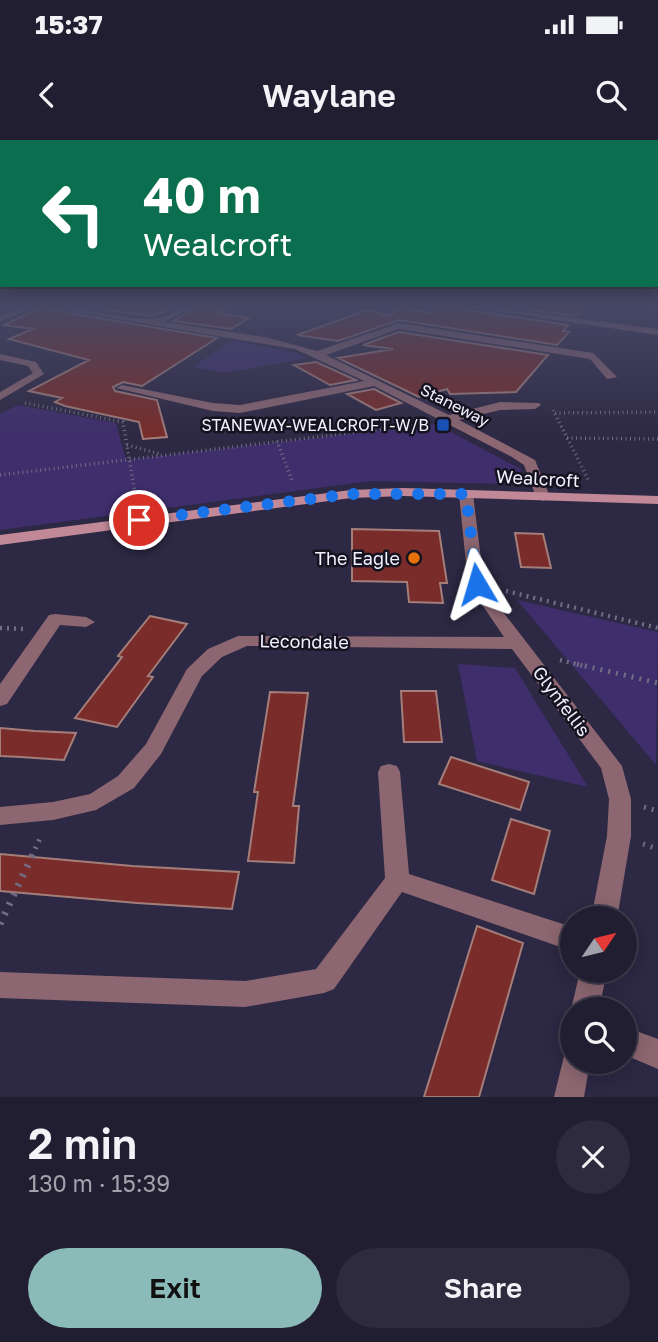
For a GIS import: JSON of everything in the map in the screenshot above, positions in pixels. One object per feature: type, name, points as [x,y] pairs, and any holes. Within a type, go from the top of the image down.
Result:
[{"type":"street","name":"Staneway","points":[[306,351],[319,354],[376,382],[530,463],[543,496]]},
{"type":"street","points":[[319,354],[328,351]]},
{"type":"street","points":[[558,351],[593,356],[611,377]]},
{"type":"street","points":[[0,357],[32,364],[39,374],[0,397]]},
{"type":"street","points":[[122,388],[213,407],[240,409],[376,382]]},
{"type":"street","points":[[448,419],[500,406],[536,405]]},
{"type":"street","name":"Wealcroft","points":[[0,540],[351,494],[466,494],[658,500]]},
{"type":"street","name":"Glynfellis","points":[[466,494],[477,584],[482,596],[611,766],[620,799],[619,836],[606,906]]},
{"type":"street","points":[[0,699],[55,619],[86,622]]},
{"type":"street","name":"Lecondale","points":[[0,816],[53,811],[96,801],[126,782],[154,749],[194,673],[215,653],[244,640],[518,643]]},
{"type":"street","points":[[0,985],[245,993],[324,980],[397,880],[389,772]]},
{"type":"street","points":[[397,880],[560,935]]},
{"type":"street","points":[[637,1046],[658,1054]]},
{"type":"street","points":[[569,1097],[573,1074]]},
{"type":"path","points":[[14,401],[123,422],[139,520]]},
{"type":"path","points":[[536,405],[551,405],[599,500]]},
{"type":"path","points":[[555,413],[658,412]]},
{"type":"path","points":[[0,475],[448,419]]},
{"type":"path","points":[[567,438],[658,439]]},
{"type":"path","points":[[277,441],[300,500]]},
{"type":"path","points":[[127,445],[164,455]]},
{"type":"path","points":[[477,584],[658,628]]},
{"type":"path","points":[[535,665],[563,660],[658,683]]},
{"type":"path","points":[[0,924],[53,811]]},
{"type":"shaded area","points":[[217,351],[284,351],[307,358],[224,373],[193,367]]},
{"type":"shaded area","points":[[18,405],[116,423],[126,460],[436,424],[521,469],[520,479],[504,484],[371,481],[0,530],[0,414]]},
{"type":"shaded area","points":[[517,600],[658,632],[656,765]]},
{"type":"shaded area","points":[[458,664],[515,668],[588,787],[477,761]]},
{"type":"building","points":[[53,351],[197,351],[142,386],[123,382],[113,387],[115,391],[157,400],[167,437],[143,439],[139,422],[65,406],[55,402],[62,398],[29,391],[89,360]]},
{"type":"building","points":[[383,351],[520,351],[548,355],[516,392],[450,394],[447,389],[419,397],[338,358]]},
{"type":"building","points":[[316,362],[356,380],[330,385],[294,365]]},
{"type":"building","points":[[374,389],[401,403],[376,410],[347,394]]},
{"type":"building","name":"The Eagle","points":[[352,529],[439,531],[447,583],[440,583],[443,603],[409,602],[407,582],[352,581]]},
{"type":"building","points":[[515,533],[543,534],[551,568],[521,567]]},
{"type":"building","points":[[150,616],[187,624],[148,676],[153,677],[117,727],[75,718],[122,657],[118,656]]},
{"type":"building","points":[[401,691],[436,691],[442,742],[404,742]]},
{"type":"building","points":[[270,692],[308,693],[293,806],[299,806],[294,863],[248,861],[258,792],[254,792]]},
{"type":"building","points":[[0,728],[76,733],[64,760],[0,756]]},
{"type":"building","points":[[451,757],[529,782],[520,810],[439,784]]},
{"type":"building","points":[[511,819],[550,831],[534,894],[492,880]]},
{"type":"building","points":[[0,854],[239,872],[232,909],[137,903],[0,891]]},
{"type":"building","points":[[477,926],[523,943],[479,1097],[424,1097]]},
{"type":"place","name":"STANEWAY-WEALCROFT-W/B","points":[[443,425]]},
{"type":"place","name":"The Eagle","points":[[414,558]]},
{"type":"route","points":[[139,520],[351,494],[466,494],[477,584]]}]
